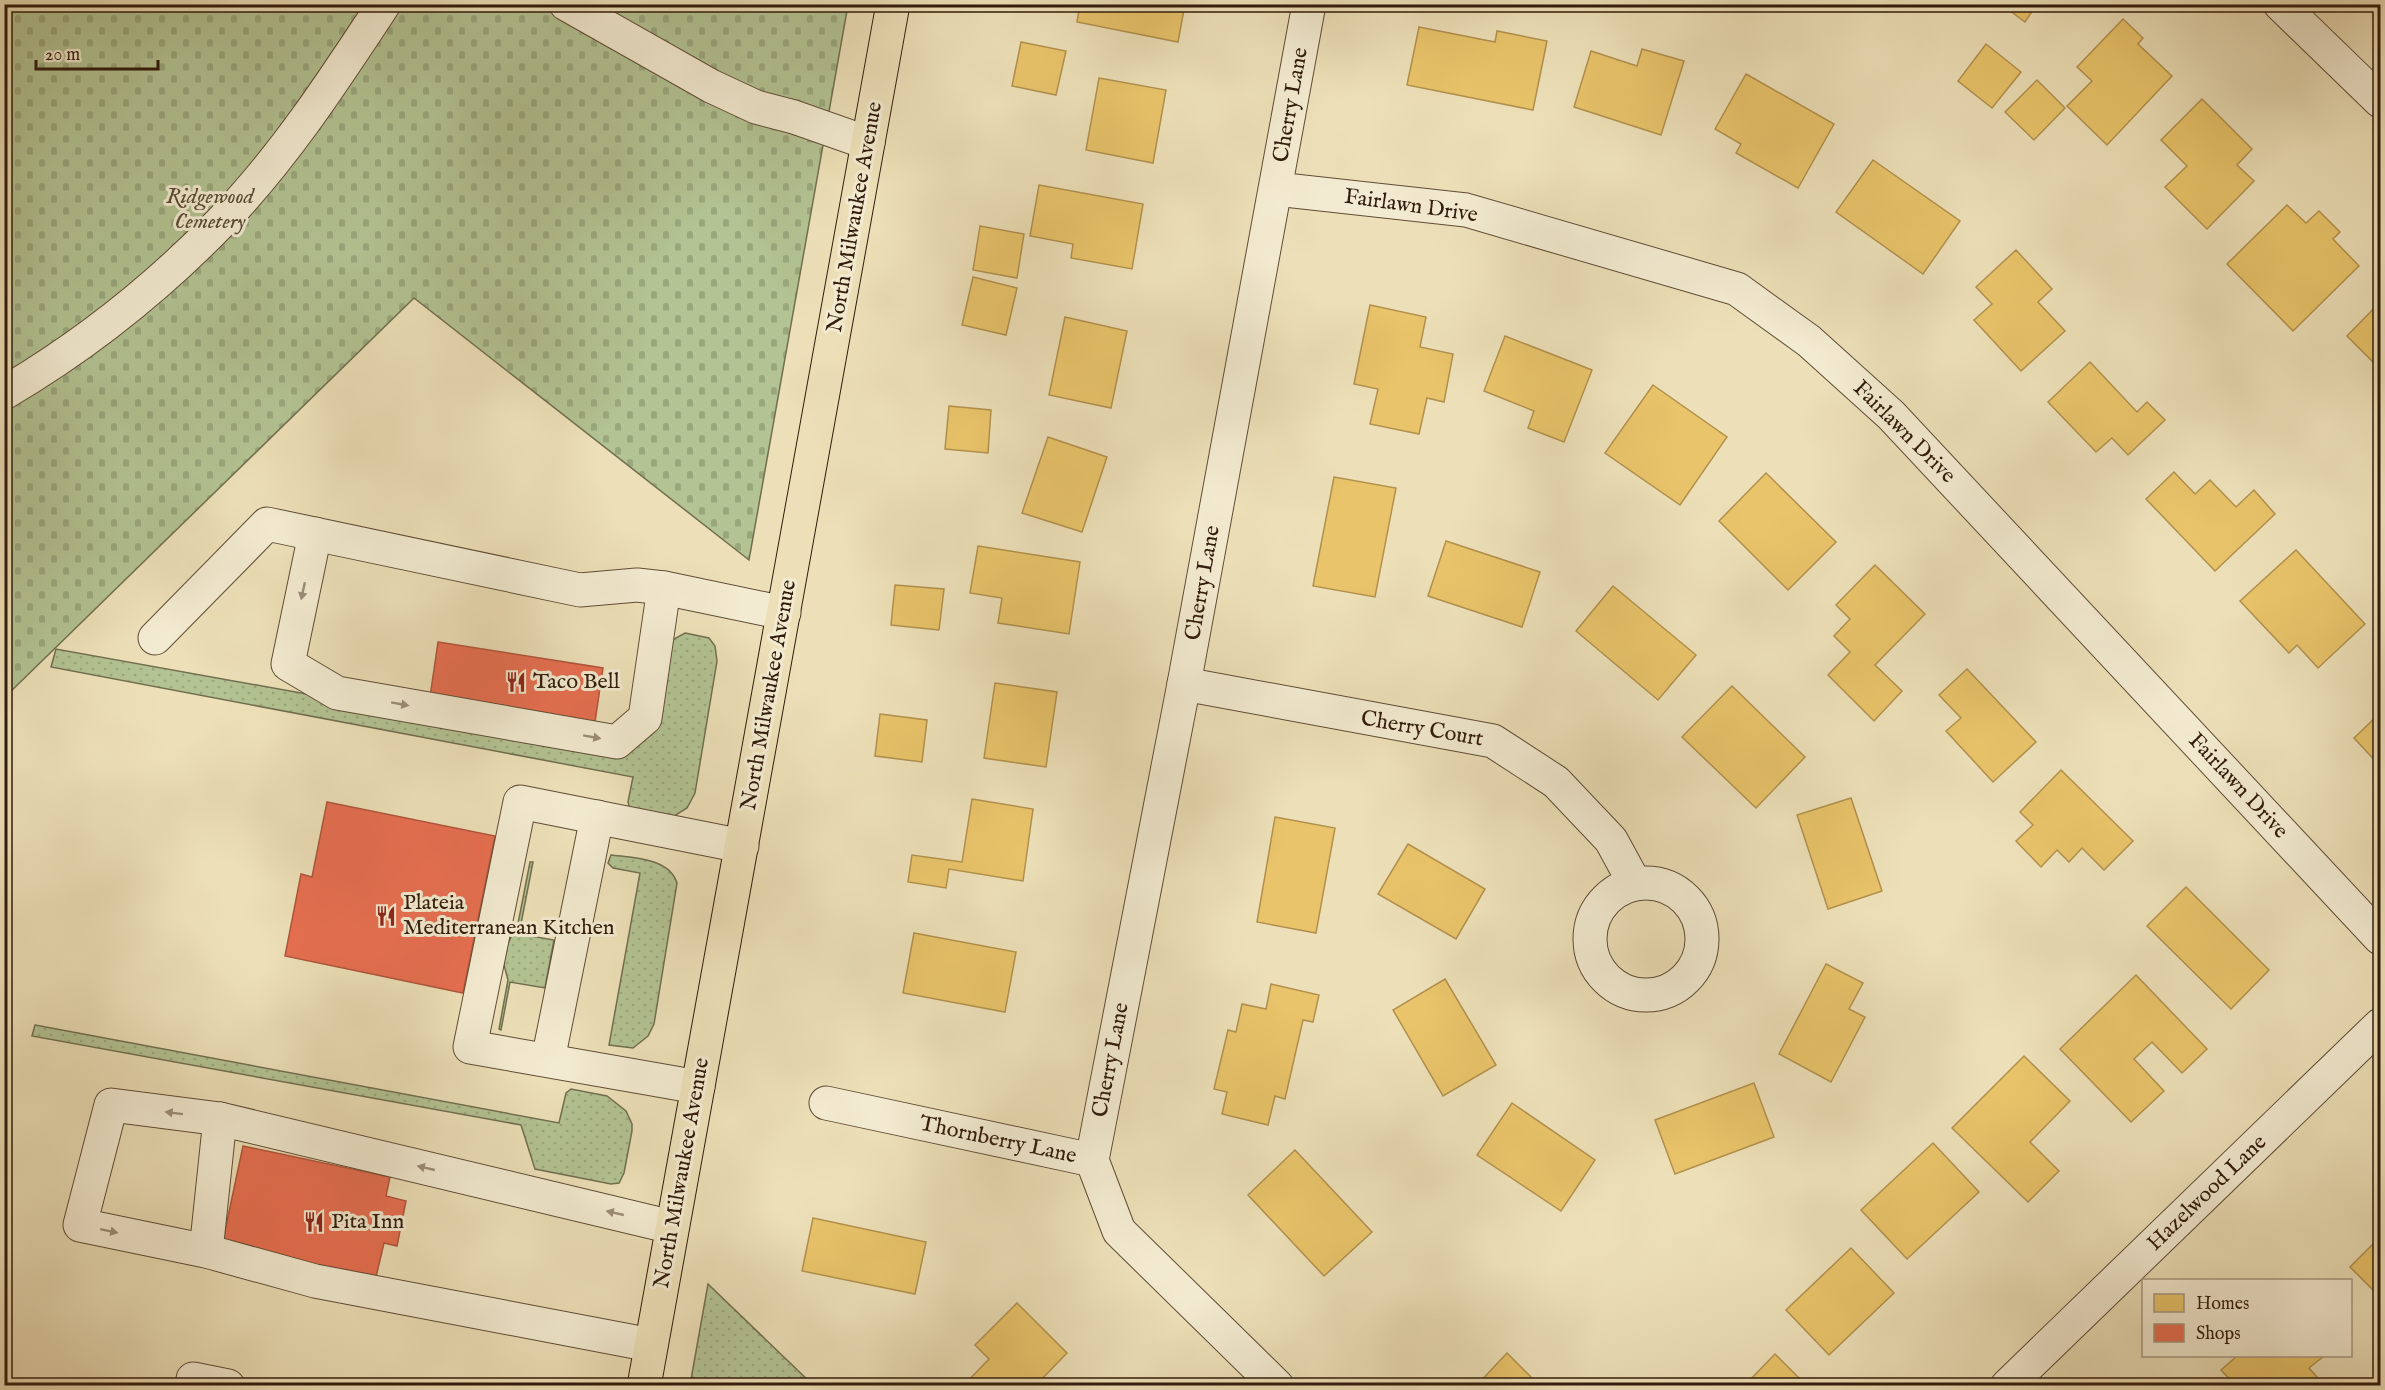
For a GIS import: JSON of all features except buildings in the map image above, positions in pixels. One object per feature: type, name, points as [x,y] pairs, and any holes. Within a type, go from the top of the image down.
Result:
[{"type":"main road","name":"North Milwaukee Avenue","points":[[644,1386],[893,4]]},
{"type":"street","points":[[4,393],[80,345],[126,309],[222,221],[299,128],[384,4]]},
{"type":"street","points":[[566,4],[711,86],[756,107],[794,117],[868,143]]},
{"type":"street","name":"Cherry Lane","points":[[1092,1160],[1184,684],[1309,4]]},
{"type":"street","points":[[2280,4],[2380,101]]},
{"type":"street","name":"Fairlawn Drive","points":[[1276,189],[1466,210],[1737,289],[1809,340],[1891,415],[2380,938]]},
{"type":"street","points":[[155,638],[267,524],[580,590],[637,585],[664,588],[784,613]]},
{"type":"street","points":[[315,534],[288,664],[337,693],[617,742],[645,718],[664,588]]},
{"type":"street","name":"Cherry Court","points":[[1184,684],[1492,741],[1556,782],[1611,840],[1635,884]]},
{"type":"street","points":[[698,1087],[470,1047],[520,802],[742,846]]},
{"type":"street","points":[[548,1060],[597,817]]},
{"type":"street","name":"Hazelwood Lane","points":[[2007,1386],[2380,1025]]},
{"type":"street","name":"Thornberry Lane","points":[[826,1103],[1092,1160],[1119,1232],[1277,1386]]},
{"type":"street","points":[[651,1346],[315,1281],[206,1251],[80,1225],[111,1105],[220,1119],[672,1227]]},
{"type":"street","points":[[206,1251],[220,1119]]},
{"type":"street","points":[[192,1386],[193,1379],[228,1386]]},
{"type":"green space","name":"Ridgewood Cemetery","points":[[5,5],[848,5],[749,560],[414,298],[5,697]]},
{"type":"green space","points":[[685,633],[709,638],[715,646],[717,661],[695,793],[687,808],[671,818],[630,809],[628,802],[633,777],[51,667],[56,649],[612,749],[669,646],[674,639]]},
{"type":"green space","points":[[611,855],[659,864],[667,868],[677,883],[654,1024],[648,1036],[633,1048],[609,1045],[640,873],[613,868],[608,863]]},
{"type":"green space","points":[[530,862],[533,862],[519,934],[554,940],[545,988],[510,982],[501,1030],[499,1029],[508,980],[503,961],[504,953],[511,937],[516,934]]},
{"type":"green space","points":[[35,1025],[559,1123],[566,1093],[571,1089],[607,1096],[626,1111],[632,1124],[624,1173],[619,1183],[611,1184],[535,1169],[521,1125],[32,1036]]},
{"type":"green space","points":[[708,1284],[813,1385],[690,1385]]},
{"type":"place","name":"Taco Bell","points":[[516,682]]},
{"type":"place","name":"Plateia Mediterranean Kitchen","points":[[386,916]]},
{"type":"place","name":"Pita Inn","points":[[314,1222]]}]
